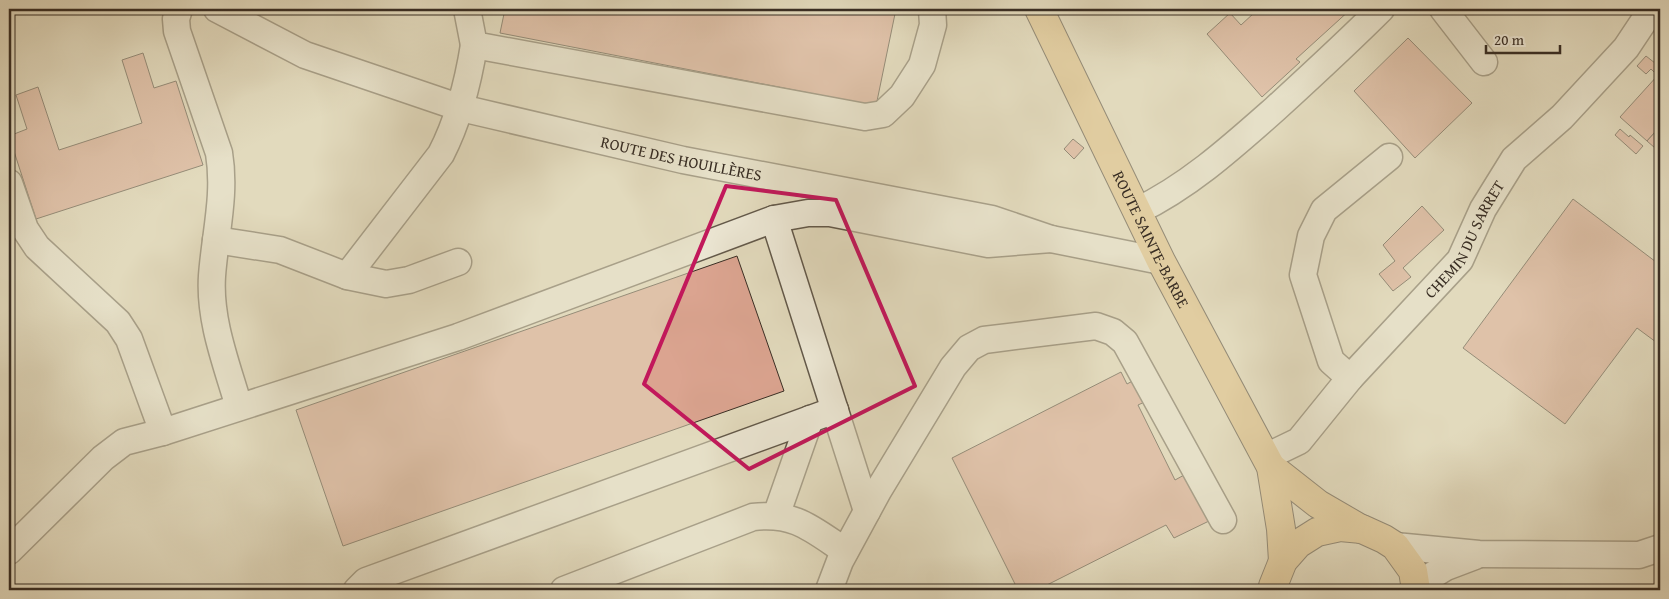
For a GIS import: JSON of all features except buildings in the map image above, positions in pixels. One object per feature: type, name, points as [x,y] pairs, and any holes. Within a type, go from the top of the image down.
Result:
[{"type":"main road","name":"ROUTE SAINTE-BARBE","points":[[1040,9],[1161,261],[1268,462],[1281,529],[1283,561]]},
{"type":"main road","name":"ROUTE SAINTE-BARBE","points":[[1268,462],[1318,504],[1394,546]]},
{"type":"main road","points":[[1273,590],[1283,561],[1298,544],[1317,532],[1340,527],[1362,529]]},
{"type":"main road","points":[[1394,546],[1413,571],[1415,588]]},
{"type":"street","points":[[179,9],[176,19],[177,30],[220,153],[223,172],[221,207],[212,277],[213,310],[239,407]]},
{"type":"street","name":"ROUTE DES HOUILLÈRES","points":[[217,9],[305,55],[461,108],[683,160],[992,219],[1052,239],[1161,261]]},
{"type":"street","points":[[348,276],[441,154],[453,131],[461,108],[474,45],[467,9]]},
{"type":"street","points":[[474,45],[865,117],[883,114],[902,96],[922,64],[933,25],[932,9]]},
{"type":"street","points":[[1137,210],[1159,200],[1184,184],[1236,144],[1338,52],[1381,9]]},
{"type":"street","points":[[1443,9],[1484,62]]},
{"type":"street","name":"CHEMIN DU SARRET","points":[[1268,462],[1299,441],[1350,378],[1460,260],[1483,209],[1514,159],[1562,117],[1626,48],[1652,9]]},
{"type":"street","points":[[1350,378],[1331,361],[1303,275],[1311,236],[1324,210],[1389,157]]},
{"type":"street","points":[[9,183],[24,229],[37,247],[118,322],[129,339],[163,432]]},
{"type":"street","points":[[9,551],[103,458],[124,442],[163,432],[458,337],[774,219],[808,213],[830,213],[988,244],[1052,239]]},
{"type":"street","points":[[774,219],[867,511]]},
{"type":"street","points":[[216,240],[280,250],[348,276],[386,284],[409,280],[458,262]]},
{"type":"street","points":[[829,590],[845,551],[867,511],[953,367],[969,348],[984,340],[1096,326],[1113,332],[1125,342],[1224,520]]},
{"type":"street","points":[[358,590],[366,581],[835,410]]},
{"type":"street","points":[[776,516],[810,419]]},
{"type":"street","points":[[564,590],[753,517],[776,516],[792,519],[807,525],[845,551]]},
{"type":"street","points":[[1394,546],[1479,554],[1639,555],[1660,548]]},
{"type":"street","points":[[1415,588],[1446,568],[1479,554]]},
{"type":"highlighted area","points":[[726,186],[836,200],[915,386],[749,469],[644,384]]}]
